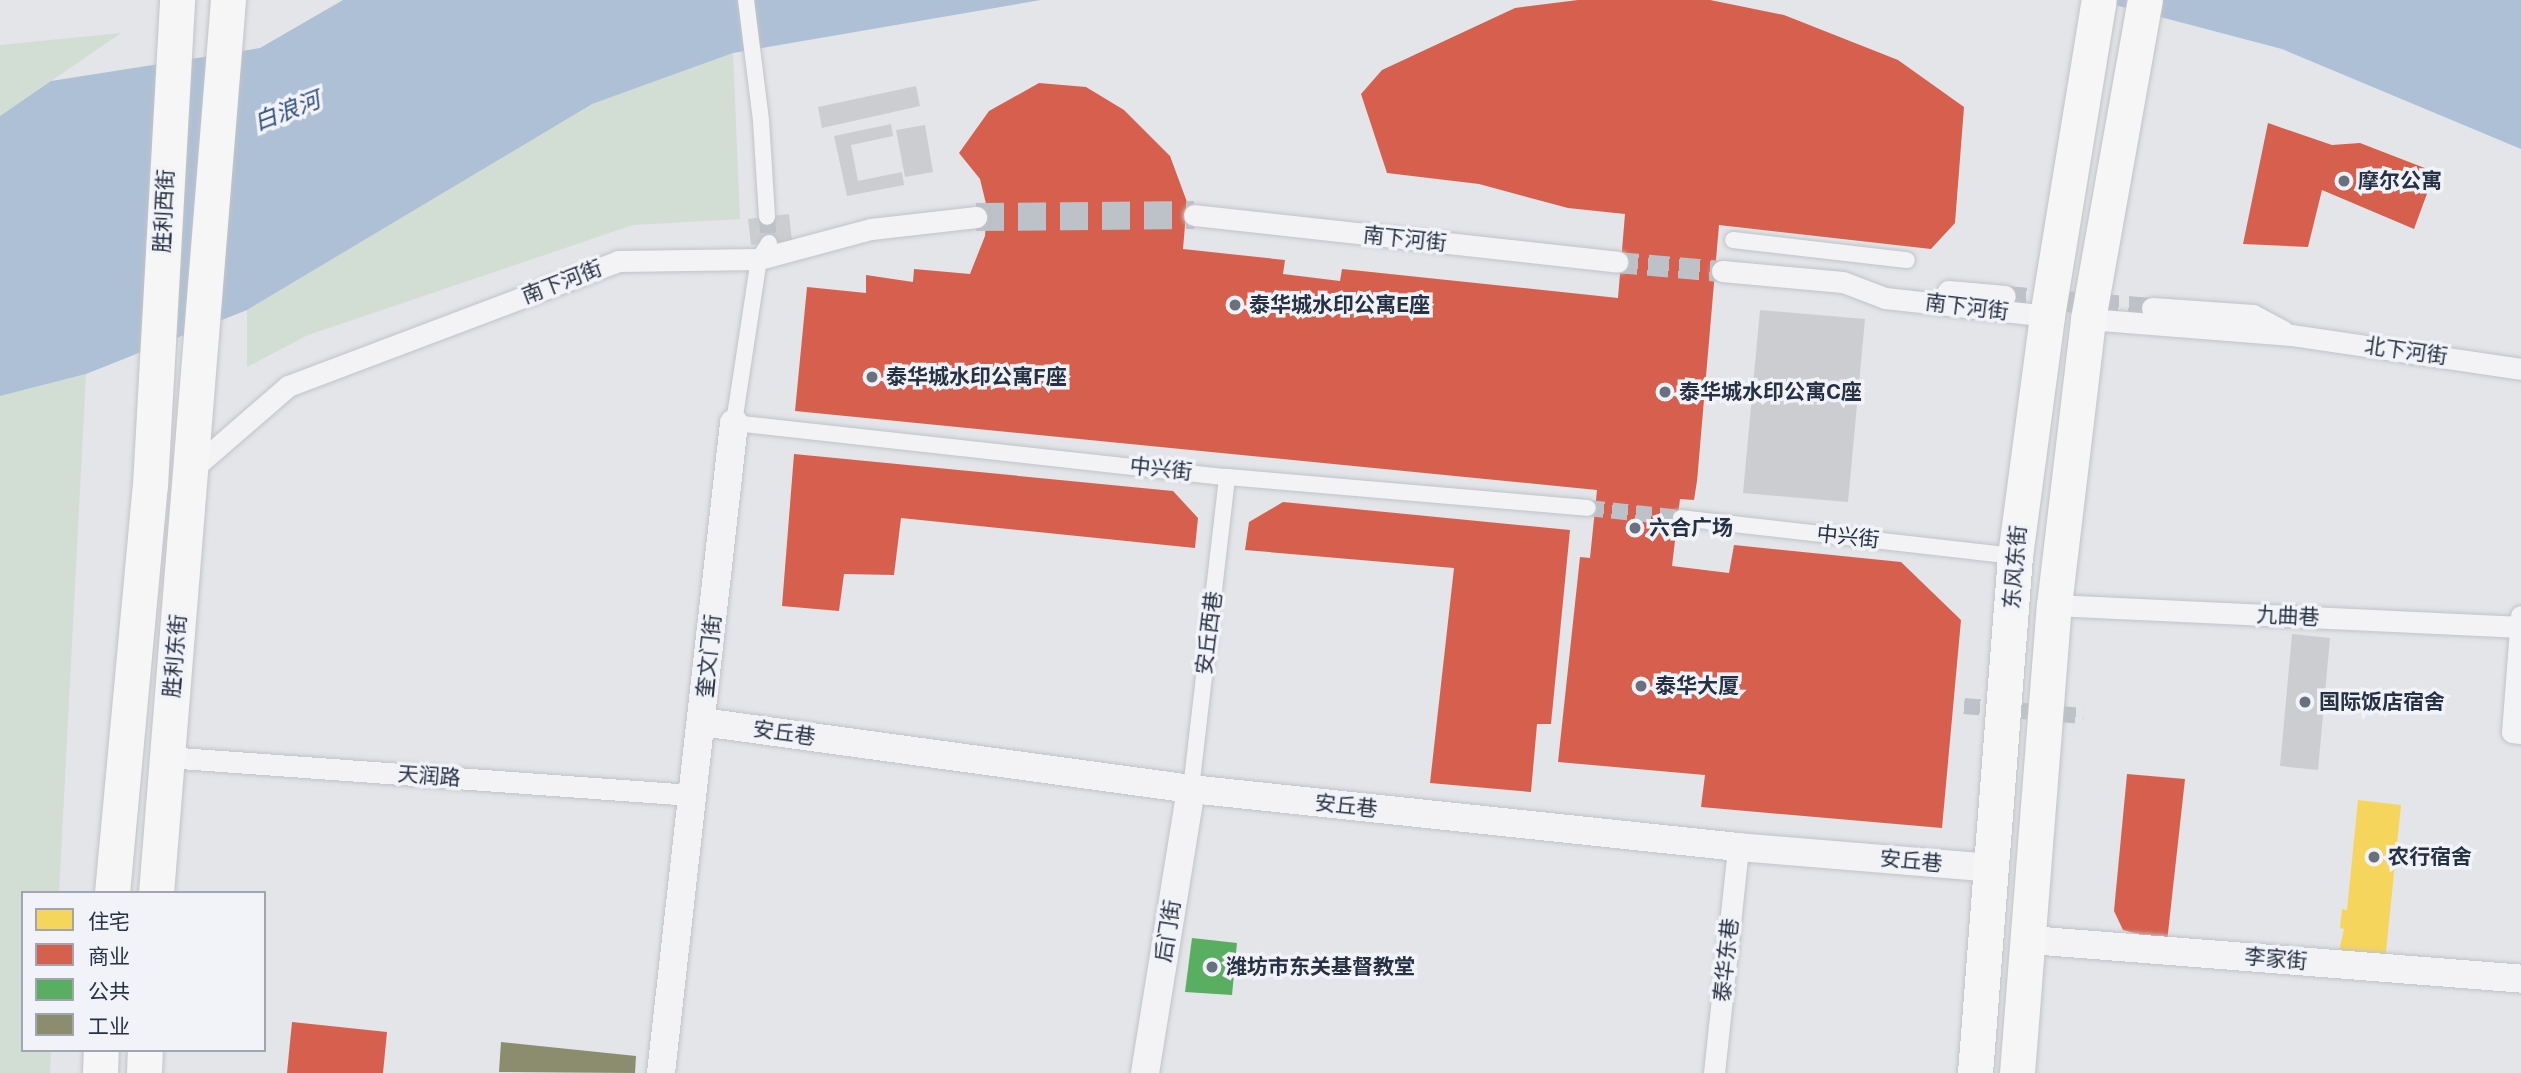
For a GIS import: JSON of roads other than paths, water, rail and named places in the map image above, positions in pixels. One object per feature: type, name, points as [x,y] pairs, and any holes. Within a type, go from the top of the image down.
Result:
[{"type":"main road","name":"东风东街","points":[[1975,1073],[1993,868],[2015,556],[2047,316],[2085,65],[2099,0]]},
{"type":"main road","name":"东风东街","points":[[2017,1073],[2031,940],[2054,605],[2088,319],[2130,70],[2145,0]]},
{"type":"main road","name":"胜利西街","points":[[153,421],[176,2]]},
{"type":"main road","name":"胜利东街","points":[[156,891],[227,4]]},
{"type":"main road","name":"胜利东街","points":[[112,891],[153,421]]},
{"type":"main road","points":[[100,1073],[101,1052]]},
{"type":"main road","points":[[144,1073],[145,1052]]},
{"type":"street","points":[[746,0],[749,50],[761,121],[767,217]]},
{"type":"street","name":"南下河街","points":[[1194,215],[1617,262]]},
{"type":"street","name":"南下河街","points":[[190,471],[288,386],[605,265],[618,261],[764,251],[871,229],[976,217]]},
{"type":"street","points":[[1733,240],[1907,260]]},
{"type":"street","name":"奎文门街","points":[[661,1073],[734,424],[764,251]]},
{"type":"street","name":"南下河街","points":[[1722,271],[1843,282],[1885,298],[2047,316]]},
{"type":"street","points":[[1843,282],[2005,296]]},
{"type":"street","name":"北下河街","points":[[2152,308],[2253,316],[2291,335]]},
{"type":"street","name":"北下河街","points":[[2088,319],[2291,335],[2521,369]]},
{"type":"street","name":"中兴街","points":[[734,424],[1227,477],[1587,508]]},
{"type":"street","name":"安丘西巷","points":[[1191,789],[1227,477]]},
{"type":"street","name":"中兴街","points":[[1681,518],[2015,556]]},
{"type":"street","name":"九曲巷","points":[[2054,605],[2521,627]]},
{"type":"street","points":[[2521,617],[2512,732],[2521,733]]},
{"type":"street","name":"安丘巷","points":[[702,722],[1191,789],[1738,847],[1993,868]]},
{"type":"street","name":"天润路","points":[[166,757],[691,795]]},
{"type":"street","name":"后门街","points":[[1145,1073],[1191,789]]},
{"type":"street","name":"泰华东巷","points":[[1714,1073],[1738,847]]},
{"type":"street","name":"李家街","points":[[2031,940],[2521,979]]},
{"type":"water","name":"白浪河","points":[[343,0],[1041,0],[733,53],[592,104],[247,310],[86,374],[0,396],[0,116],[51,81],[260,48]]},
{"type":"water","points":[[2096,0],[2521,0],[2521,149],[2282,49]]},
{"type":"tunnel","points":[[976,217],[1194,215]]},
{"type":"tunnel","points":[[767,217],[769,243]]},
{"type":"tunnel","points":[[1617,262],[1722,271]]},
{"type":"tunnel","points":[[2005,296],[2152,308]]},
{"type":"tunnel","points":[[1588,508],[1681,518]]},
{"type":"tunnel","points":[[1964,706],[2084,716]]},
{"type":"place","name":"摩尔公寓","points":[[2344,181]]},
{"type":"place","name":"泰华城水印公寓E座","points":[[1235,305]]},
{"type":"place","name":"泰华城水印公寓F座","points":[[872,377]]},
{"type":"place","name":"泰华城水印公寓C座","points":[[1665,392]]},
{"type":"place","name":"六合广场","points":[[1635,528]]},
{"type":"place","name":"泰华大厦","points":[[1641,686]]},
{"type":"place","name":"国际饭店宿舍","points":[[2305,702]]},
{"type":"place","name":"农行宿舍","points":[[2374,857]]},
{"type":"place","name":"潍坊市东关基督教堂","points":[[1212,967]]}]
